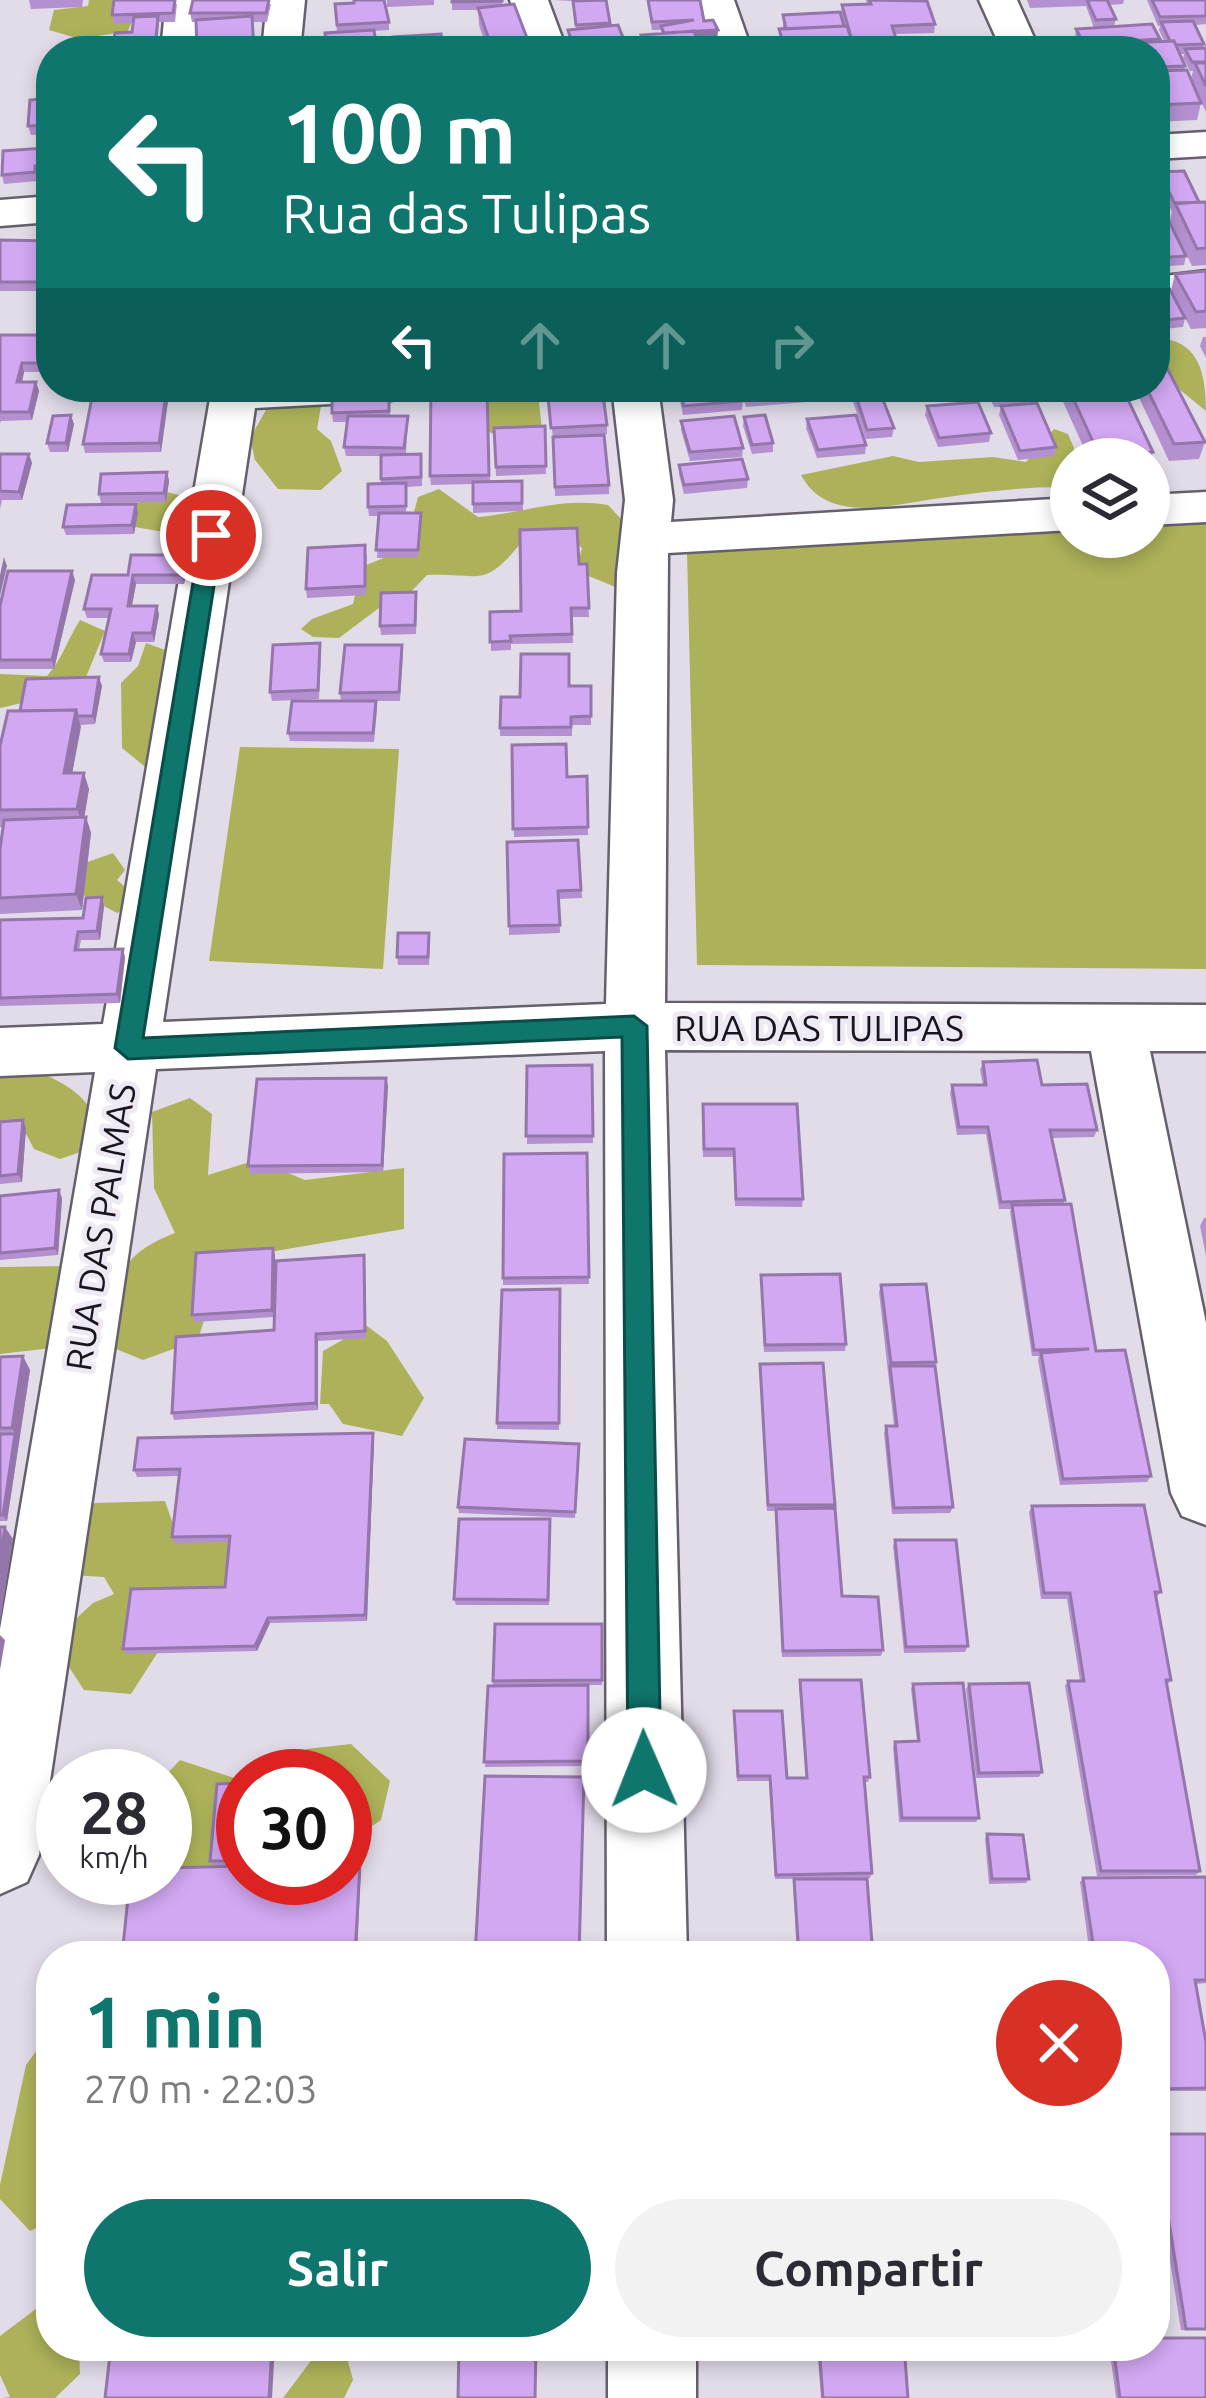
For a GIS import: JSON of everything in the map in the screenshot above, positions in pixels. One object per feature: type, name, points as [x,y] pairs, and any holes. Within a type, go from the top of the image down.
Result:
[{"type":"street","points":[[182,36],[185,0]]},
{"type":"street","points":[[282,36],[286,0]]},
{"type":"street","points":[[529,0],[542,36]]},
{"type":"street","points":[[715,0],[728,36]]},
{"type":"street","points":[[998,0],[1014,36]]},
{"type":"street","points":[[1170,146],[1206,144]]},
{"type":"street","points":[[0,213],[36,210]]},
{"type":"street","points":[[1170,288],[1206,284]]},
{"type":"street","name":"RUA DAS PALMAS","points":[[0,1855],[233,402]]},
{"type":"street","points":[[637,402],[649,500],[644,538],[634,1026],[647,1941]]},
{"type":"street","points":[[1170,509],[1206,507]]},
{"type":"street","points":[[644,538],[1050,515]]},
{"type":"street","name":"RUA DAS TULIPAS","points":[[0,1052],[634,1026],[1206,1028]]},
{"type":"street","points":[[1116,1028],[1206,1493]]},
{"type":"street","points":[[652,2361],[652,2398]]},
{"type":"green space","points":[[89,0],[123,0],[136,12],[128,31],[70,36],[49,30],[54,10],[88,6]]},
{"type":"green space","points":[[1170,340],[1182,344],[1197,361],[1206,411],[1174,385]]},
{"type":"green space","points":[[322,402],[317,429],[331,441],[342,471],[321,490],[278,489],[255,460],[250,438],[270,403]]},
{"type":"green space","points":[[474,402],[539,402],[542,429],[489,432]]},
{"type":"green space","points":[[1054,429],[1068,434],[1070,438],[1050,438],[1050,487],[867,508],[829,502],[801,475],[893,456],[919,462],[993,457],[1026,462]]},
{"type":"green space","points":[[439,489],[478,517],[558,504],[608,505],[621,519],[623,590],[576,571],[582,548],[571,538],[521,543],[489,573],[427,575],[407,596],[383,605],[339,638],[313,637],[301,629],[312,619],[353,604],[361,567],[404,550],[418,497]]},
{"type":"green space","points":[[160,490],[189,498],[190,519],[164,532],[135,527],[128,509]]},
{"type":"green space","points":[[1206,523],[1206,969],[697,965],[687,552],[1050,532],[1050,558],[1170,558],[1170,525]]},
{"type":"green space","points":[[80,620],[105,631],[86,677],[38,684],[35,700],[0,708],[0,674],[47,676]]},
{"type":"green space","points":[[146,643],[187,658],[154,774],[122,748],[121,683],[138,666]]},
{"type":"green space","points":[[240,747],[399,749],[383,969],[209,961]]},
{"type":"green space","points":[[113,853],[125,870],[117,880],[131,892],[132,906],[117,913],[74,890],[79,865]]},
{"type":"green space","points":[[0,1061],[52,1078],[81,1098],[92,1111],[98,1146],[60,1159],[34,1149],[23,1128],[0,1132]]},
{"type":"green space","points":[[190,1098],[212,1114],[208,1175],[256,1160],[305,1180],[404,1168],[404,1229],[264,1253],[212,1294],[198,1340],[143,1360],[99,1342],[120,1275],[140,1252],[175,1233],[154,1188],[152,1112]]},
{"type":"green space","points":[[67,1266],[52,1348],[0,1354],[0,1267]]},
{"type":"green space","points":[[367,1326],[387,1341],[424,1398],[402,1436],[343,1424],[329,1404],[320,1404],[323,1351]]},
{"type":"green space","points":[[165,1501],[176,1533],[233,1542],[229,1578],[212,1614],[167,1638],[131,1694],[84,1690],[63,1658],[67,1627],[93,1603],[114,1594],[104,1577],[70,1575],[57,1532],[95,1503]]},
{"type":"green space","points":[[351,1744],[356,1749],[306,1749]]},
{"type":"green space","points":[[192,1764],[216,1772],[216,1905],[222,1906],[131,1905],[192,1905]]},
{"type":"green space","points":[[372,1764],[390,1781],[381,1820],[372,1826]]},
{"type":"green space","points":[[36,2051],[36,2228],[30,2231],[0,2199],[26,2065]]},
{"type":"green space","points":[[36,2309],[36,2361],[80,2361],[80,2374],[55,2398],[3,2398],[10,2397],[0,2375],[0,2336]]},
{"type":"green space","points":[[311,2361],[348,2361],[353,2380],[344,2398],[283,2398]]},
{"type":"building","points":[[114,0],[175,0],[173,13],[112,15]]},
{"type":"building","points":[[193,0],[269,0],[266,13],[190,13]]},
{"type":"building","points":[[384,0],[389,22],[337,25],[335,4]]},
{"type":"building","points":[[606,0],[610,23],[576,25],[573,1]]},
{"type":"building","points":[[648,0],[700,0],[704,21],[713,20],[718,30],[664,33],[661,26],[694,20],[652,22]]},
{"type":"building","points":[[869,0],[927,1],[935,24],[892,26],[895,36],[851,36],[842,5],[871,4]]},
{"type":"building","points":[[1087,0],[1107,0],[1116,19],[1096,20]]},
{"type":"building","points":[[1152,0],[1206,0],[1206,16],[1160,17]]},
{"type":"building","points":[[514,4],[526,36],[488,36],[478,8]]},
{"type":"building","points":[[840,12],[844,26],[786,29],[783,15]]},
{"type":"building","points":[[158,16],[156,36],[114,36],[132,32],[134,17]]},
{"type":"building","points":[[252,16],[253,36],[197,36],[196,20]]},
{"type":"building","points":[[1193,21],[1204,44],[1176,45],[1161,22]]},
{"type":"building","points":[[1152,24],[1158,36],[1080,36],[1076,29]]},
{"type":"building","points":[[618,25],[622,36],[570,36],[568,30]]},
{"type":"building","points":[[847,26],[850,36],[781,36],[779,29]]},
{"type":"building","points":[[374,30],[375,36],[325,36]]},
{"type":"building","points":[[694,31],[696,36],[641,36]]},
{"type":"building","points":[[1170,41],[1174,41],[1185,66],[1170,66]]},
{"type":"building","points":[[1206,48],[1206,62],[1192,62],[1185,49]]},
{"type":"building","points":[[1195,63],[1206,63],[1206,86]]},
{"type":"building","points":[[1187,70],[1201,103],[1170,104],[1170,71]]},
{"type":"building","points":[[36,99],[36,126],[28,126],[30,100]]},
{"type":"building","points":[[36,149],[35,172],[2,175],[3,151]]},
{"type":"building","points":[[1184,171],[1199,202],[1175,204],[1170,172]]},
{"type":"building","points":[[1206,202],[1206,248],[1197,249],[1175,203]]},
{"type":"building","points":[[1170,223],[1186,256],[1170,257]]},
{"type":"building","points":[[0,240],[36,241],[36,282],[0,282]]},
{"type":"building","points":[[1206,271],[1206,311],[1196,312],[1175,274]]},
{"type":"building","points":[[1170,290],[1185,318],[1170,320]]},
{"type":"building","points":[[0,335],[36,335],[36,363],[22,363],[17,382],[36,382],[29,412],[0,412]]},
{"type":"building","points":[[1170,374],[1205,442],[1174,444],[1153,402],[1170,402]]},
{"type":"building","points":[[91,402],[165,402],[159,443],[83,444]]},
{"type":"building","points":[[332,402],[389,402],[389,411],[332,413]]},
{"type":"building","points":[[431,402],[487,402],[489,475],[430,476]]},
{"type":"building","points":[[548,402],[604,402],[607,425],[551,428]]},
{"type":"building","points":[[683,402],[731,402],[684,406]]},
{"type":"building","points":[[858,402],[884,402],[894,428],[867,430]]},
{"type":"building","points":[[978,402],[991,433],[939,438],[927,406]]},
{"type":"building","points":[[1075,402],[1129,402],[1146,438],[1091,438]]},
{"type":"building","points":[[1037,403],[1052,438],[1050,448],[1020,451],[1001,406]]},
{"type":"building","points":[[71,415],[66,443],[47,443],[53,416]]},
{"type":"building","points":[[765,415],[773,443],[752,445],[744,417]]},
{"type":"building","points":[[856,415],[866,445],[818,450],[807,419]]},
{"type":"building","points":[[348,416],[408,416],[404,448],[344,447]]},
{"type":"building","points":[[734,416],[743,448],[690,452],[681,421]]},
{"type":"building","points":[[545,426],[546,466],[496,467],[494,428]]},
{"type":"building","points":[[604,435],[609,485],[555,487],[553,437]]},
{"type":"building","points":[[0,454],[29,454],[19,492],[0,491]]},
{"type":"building","points":[[421,454],[421,477],[381,479],[381,455]]},
{"type":"building","points":[[742,459],[748,479],[684,485],[679,465]]},
{"type":"building","points":[[167,472],[164,493],[99,494],[101,474]]},
{"type":"building","points":[[522,481],[522,503],[473,504],[473,482]]},
{"type":"building","points":[[406,483],[406,506],[368,507],[368,484]]},
{"type":"building","points":[[136,504],[132,525],[63,527],[67,505]]},
{"type":"building","points":[[379,513],[421,513],[418,550],[376,550]]},
{"type":"building","points":[[577,528],[579,564],[587,564],[589,608],[571,608],[572,634],[510,636],[511,641],[490,642],[490,612],[521,611],[520,530]]},
{"type":"building","points":[[365,545],[365,586],[306,589],[308,548]]},
{"type":"building","points":[[131,555],[186,555],[182,575],[133,575],[128,606],[157,606],[152,633],[133,633],[129,654],[101,654],[111,609],[84,609],[92,575],[128,575]]},
{"type":"building","points":[[8,571],[72,571],[52,660],[0,660],[0,606]]},
{"type":"building","points":[[416,592],[415,625],[380,626],[381,593]]},
{"type":"building","points":[[320,643],[318,690],[270,692],[273,645]]},
{"type":"building","points":[[345,645],[402,645],[399,692],[340,693]]},
{"type":"building","points":[[521,654],[569,654],[569,686],[591,686],[591,716],[571,717],[571,727],[500,728],[501,697],[520,697]]},
{"type":"building","points":[[99,677],[93,716],[77,716],[76,710],[20,711],[26,679]]},
{"type":"building","points":[[292,701],[376,701],[373,733],[288,733]]},
{"type":"building","points":[[76,710],[64,773],[84,773],[77,809],[0,810],[0,746],[8,711]]},
{"type":"building","points":[[566,744],[567,777],[587,776],[588,827],[513,829],[512,745]]},
{"type":"building","points":[[86,817],[76,894],[0,898],[4,820]]},
{"type":"building","points":[[578,840],[581,890],[558,891],[560,925],[509,926],[507,842]]},
{"type":"building","points":[[102,897],[97,931],[78,932],[75,950],[123,949],[117,994],[0,998],[0,920],[83,918],[86,898]]},
{"type":"building","points":[[398,933],[429,933],[428,957],[397,957]]},
{"type":"building","points":[[1037,1060],[1042,1085],[1087,1084],[1097,1130],[1050,1130],[1065,1200],[1001,1202],[988,1127],[959,1127],[952,1085],[986,1085],[983,1062]]},
{"type":"building","points":[[592,1065],[593,1136],[526,1136],[527,1066]]},
{"type":"building","points":[[386,1078],[382,1165],[248,1166],[257,1079]]},
{"type":"building","points":[[703,1104],[797,1104],[803,1199],[736,1199],[734,1149],[704,1149]]},
{"type":"building","points":[[23,1120],[18,1174],[0,1176],[0,1122]]},
{"type":"building","points":[[587,1153],[589,1277],[503,1278],[504,1154]]},
{"type":"building","points":[[59,1190],[55,1248],[0,1253],[0,1196]]},
{"type":"building","points":[[1071,1204],[1096,1351],[1125,1350],[1151,1476],[1063,1479],[1041,1353],[1089,1349],[1034,1350],[1012,1205]]},
{"type":"building","points":[[273,1248],[272,1310],[192,1315],[196,1253]]},
{"type":"building","points":[[364,1255],[365,1331],[316,1334],[316,1403],[172,1413],[176,1337],[274,1330],[276,1261]]},
{"type":"building","points":[[840,1274],[846,1344],[765,1345],[761,1275]]},
{"type":"building","points":[[926,1284],[936,1362],[891,1363],[881,1285]]},
{"type":"building","points":[[560,1289],[559,1423],[497,1423],[502,1290]]},
{"type":"building","points":[[23,1356],[12,1428],[0,1428],[0,1357]]},
{"type":"building","points":[[823,1363],[835,1505],[768,1505],[760,1364]]},
{"type":"building","points":[[890,1366],[935,1366],[953,1507],[894,1508],[886,1426],[897,1426]]},
{"type":"building","points":[[373,1433],[365,1615],[268,1618],[255,1646],[123,1649],[131,1589],[225,1587],[230,1536],[172,1537],[180,1469],[134,1470],[138,1438]]},
{"type":"building","points":[[0,1434],[15,1434],[3,1515],[0,1515]]},
{"type":"building","points":[[465,1439],[579,1444],[575,1512],[458,1507]]},
{"type":"building","points":[[1144,1505],[1161,1592],[1155,1592],[1171,1680],[1166,1680],[1200,1871],[1101,1871],[1068,1681],[1084,1681],[1070,1593],[1044,1593],[1032,1506]]},
{"type":"building","points":[[835,1508],[842,1596],[878,1597],[883,1650],[783,1651],[776,1509]]},
{"type":"building","points":[[459,1519],[550,1519],[548,1600],[454,1599]]},
{"type":"building","points":[[895,1540],[956,1540],[968,1646],[906,1647]]},
{"type":"building","points":[[495,1624],[602,1624],[602,1680],[493,1681]]},
{"type":"building","points":[[800,1680],[861,1680],[872,1873],[776,1875],[770,1776],[738,1776],[734,1711],[782,1711],[787,1778],[807,1778]]},
{"type":"building","points":[[963,1683],[979,1818],[902,1818],[895,1742],[919,1741],[913,1684]]},
{"type":"building","points":[[1029,1683],[1042,1772],[979,1773],[969,1684]]},
{"type":"building","points":[[588,1685],[588,1761],[484,1762],[488,1686]]},
{"type":"building","points":[[485,1776],[584,1777],[579,1941],[476,1941]]},
{"type":"building","points":[[216,1795],[216,1861],[210,1861]]},
{"type":"building","points":[[987,1834],[1023,1835],[1029,1879],[992,1879]]},
{"type":"building","points":[[192,1867],[216,1867],[216,1905],[358,1905],[356,1941],[124,1941],[127,1905],[192,1905]]},
{"type":"building","points":[[1206,1877],[1206,1980],[1195,1980],[1206,2042],[1206,2088],[1170,2089],[1170,1941],[1093,1941],[1083,1878]]},
{"type":"building","points":[[794,1879],[867,1879],[872,1941],[798,1941]]},
{"type":"building","points":[[1170,2134],[1206,2134],[1206,2329],[1186,2329],[1170,2228]]},
{"type":"building","points":[[1170,2338],[1206,2338],[1206,2398],[1120,2398],[1115,2361],[1170,2361]]},
{"type":"building","points":[[109,2361],[271,2361],[269,2398],[105,2398]]},
{"type":"building","points":[[459,2361],[536,2361],[535,2398],[458,2398]]},
{"type":"building","points":[[820,2361],[905,2361],[908,2398],[823,2398]]},
{"type":"route","points":[[211,535],[128,1048],[634,1026],[644,1770]]}]
